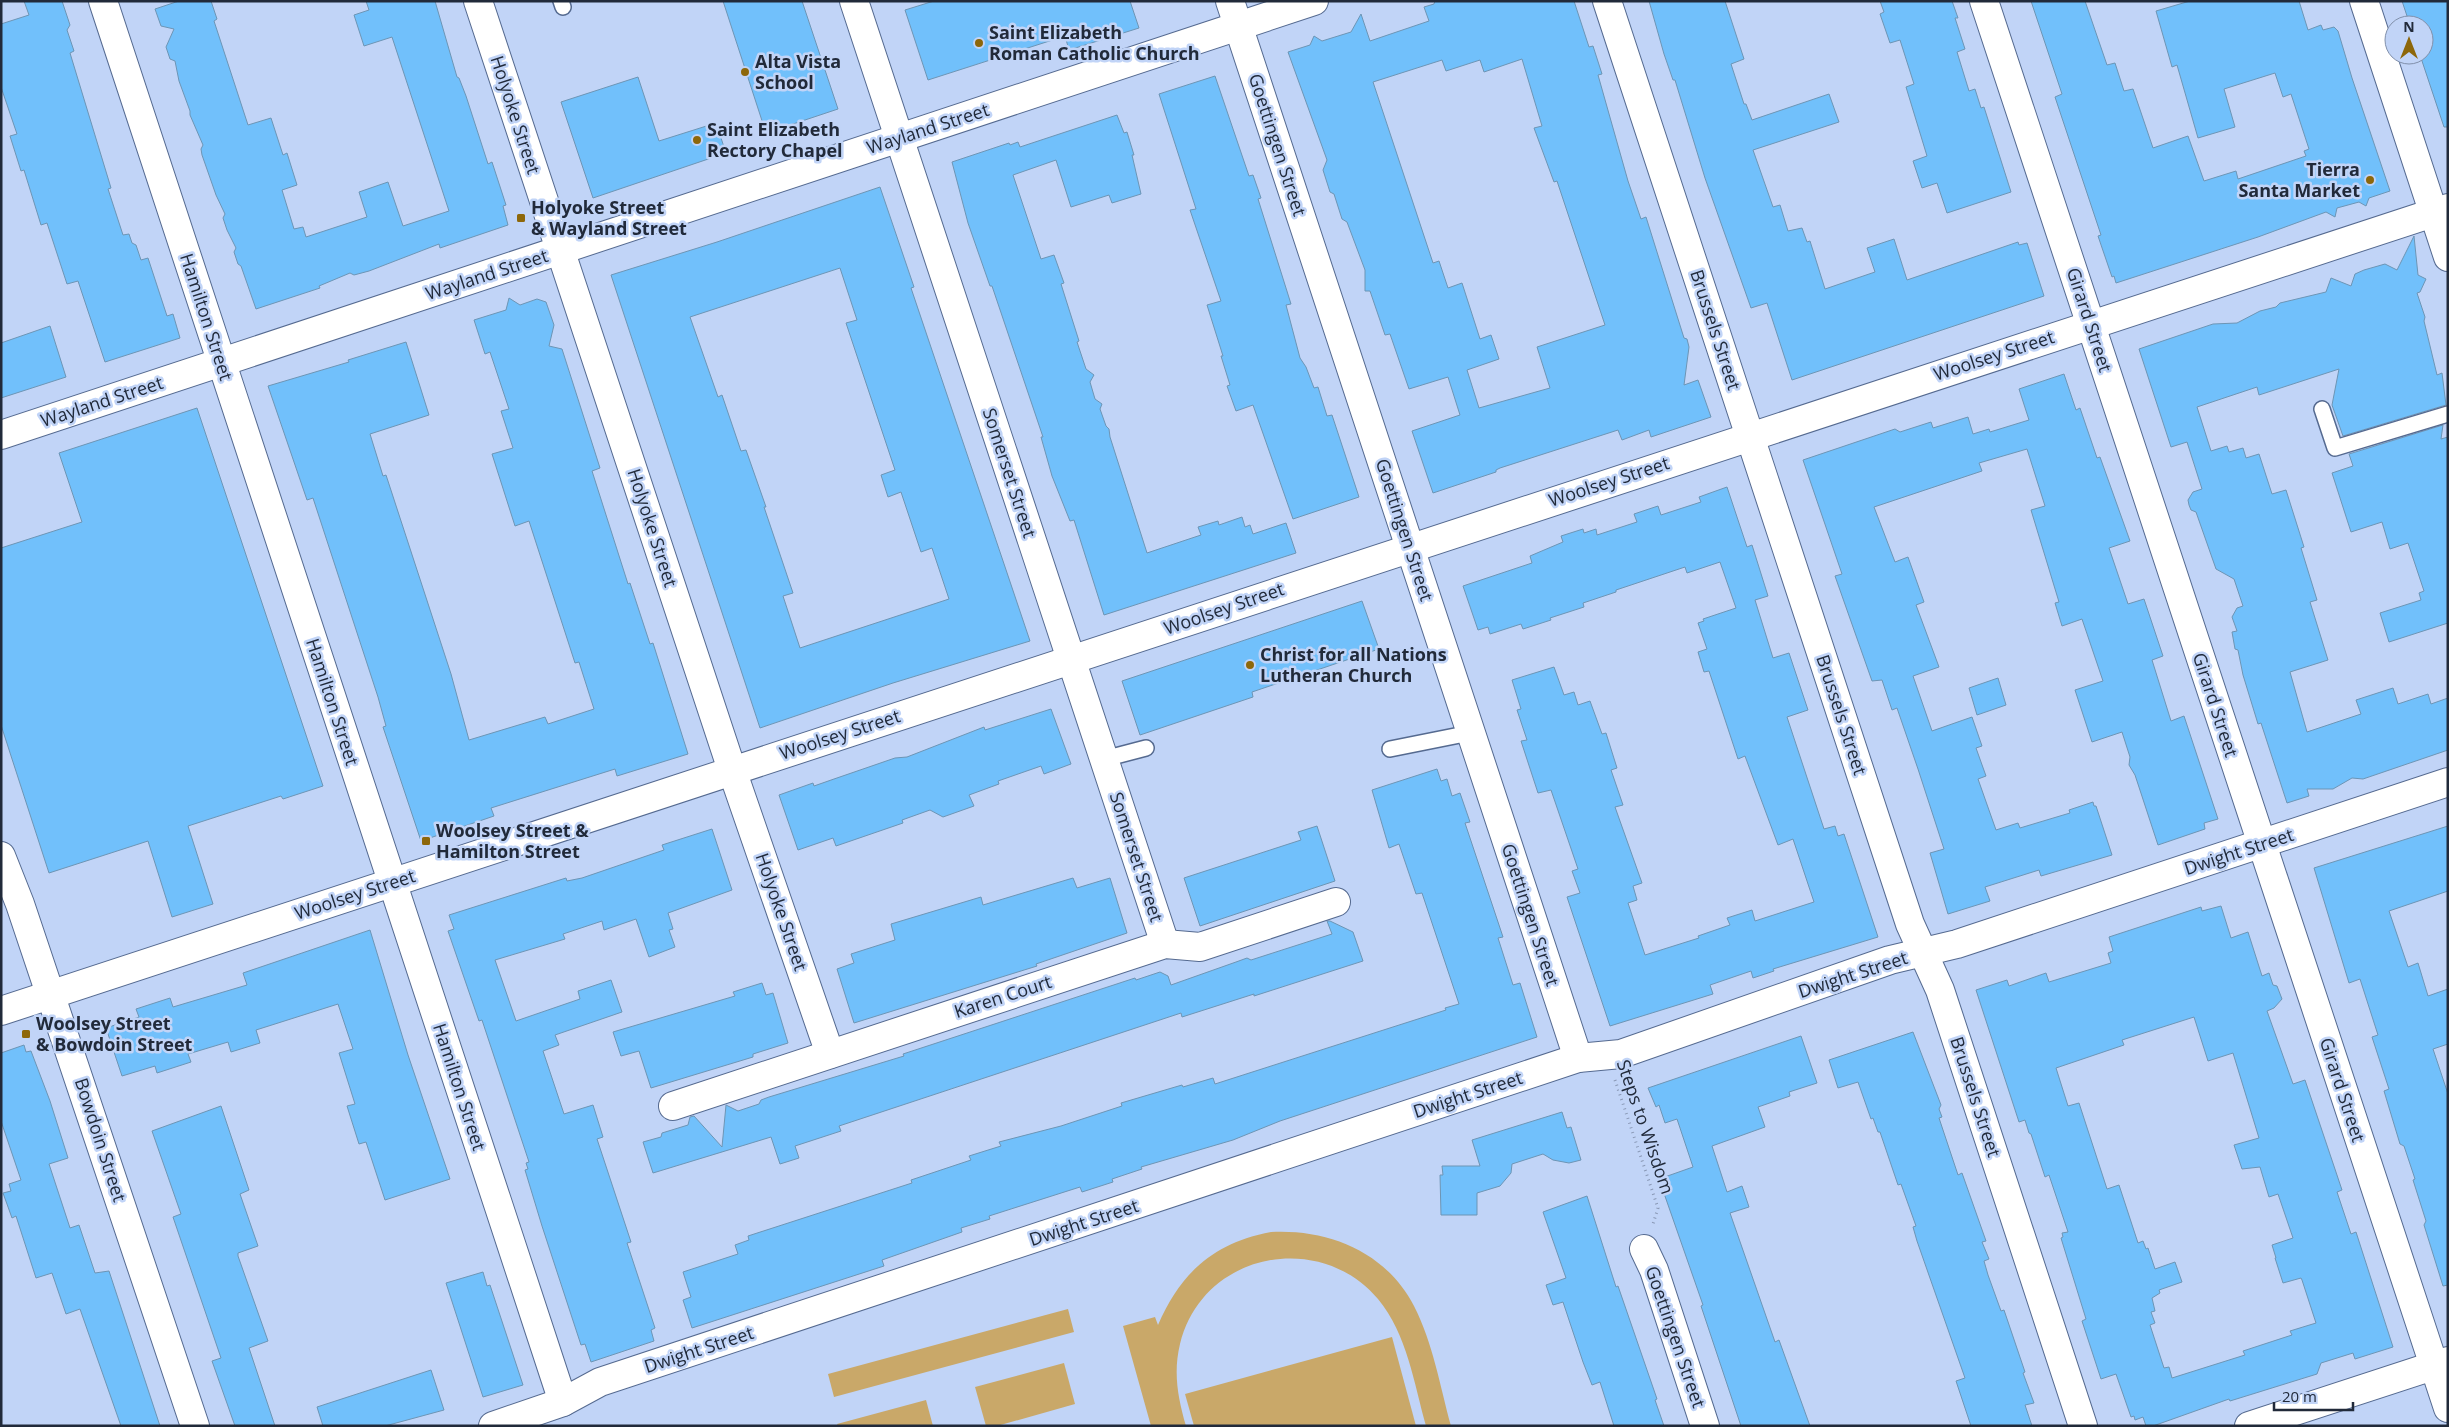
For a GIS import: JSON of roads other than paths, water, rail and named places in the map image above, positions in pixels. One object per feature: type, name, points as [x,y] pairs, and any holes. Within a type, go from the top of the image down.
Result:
[{"type":"street","name":"Hamilton Street","points":[[103,1],[220,362],[564,1402]]},
{"type":"street","name":"Holyoke Street","points":[[478,1],[732,770],[830,1054]]},
{"type":"street","name":"Somerset Street","points":[[854,1],[1165,944]]},
{"type":"street","name":"Wayland Street","points":[[1,435],[900,139],[1234,14],[1314,1]]},
{"type":"street","name":"Brussels Street","points":[[1607,1],[1910,924],[1940,990],[2083,1426]]},
{"type":"street","name":"Girard Street","points":[[1984,1],[2261,845],[2441,1363],[2448,1408]]},
{"type":"street","points":[[2364,1],[2440,210],[2448,257]]},
{"type":"street","name":"Goettingen Street","points":[[1234,14],[1578,1058]]},
{"type":"street","name":"Woolsey Street","points":[[1,1011],[732,770],[1071,661],[1749,435],[2440,210]]},
{"type":"street","name":"Dwight Street","points":[[494,1426],[564,1402],[600,1382],[1578,1058],[1621,1054],[1890,960],[1956,944],[2448,782]]},
{"type":"street","name":"Bowdoin Street","points":[[1,856],[20,904],[51,994],[195,1426]]},
{"type":"street","name":"Karen Court","points":[[673,1106],[1165,944],[1200,946],[1336,902]]},
{"type":"street","name":"Goettingen Street","points":[[1644,1249],[1654,1270],[1705,1426]]},
{"type":"street","points":[[2249,1426],[2441,1363]]},
{"type":"lane","points":[[2322,409],[2335,448],[2448,414]]},
{"type":"lane","points":[[1390,749],[1470,733]]},
{"type":"lane","points":[[1104,759],[1146,748]]},
{"type":"place","name":"Saint Elizabeth Roman Catholic Church","points":[[979,43]]},
{"type":"place","name":"Alta Vista School","points":[[745,72]]},
{"type":"place","name":"Saint Elizabeth Rectory Chapel","points":[[697,140]]},
{"type":"place","name":"Tierra Santa Market","points":[[2370,180]]},
{"type":"place","name":"Holyoke Street & Wayland Street","points":[[521,218]]},
{"type":"place","name":"Christ for all Nations Lutheran Church","points":[[1250,665]]},
{"type":"place","name":"Woolsey Street & Hamilton Street","points":[[426,841]]},
{"type":"place","name":"Woolsey Street & Bowdoin Street","points":[[26,1034]]}]
